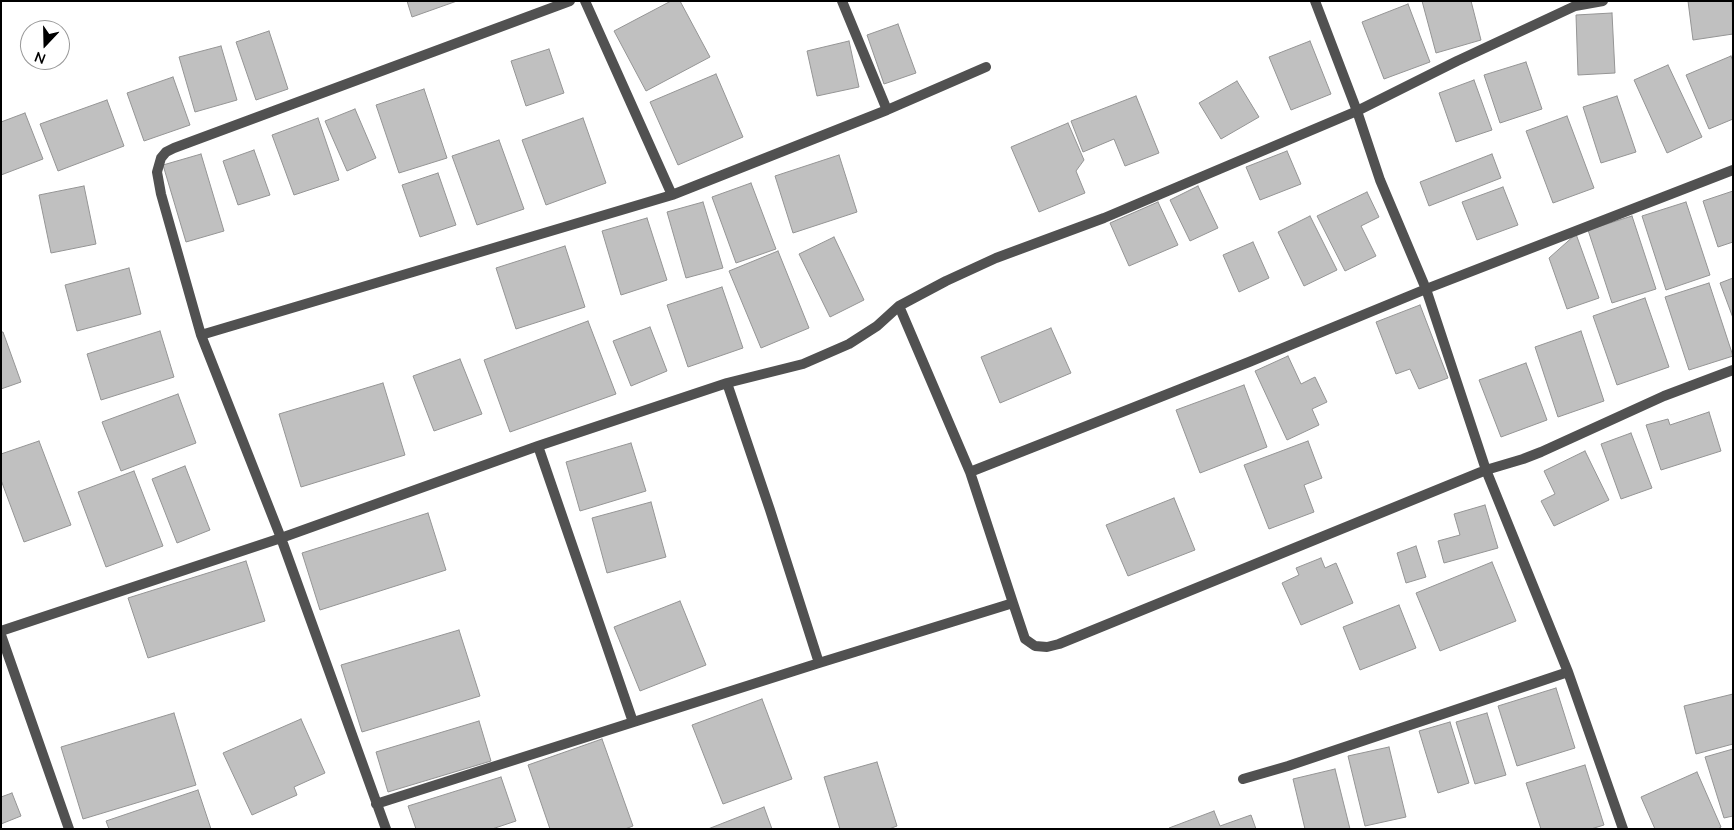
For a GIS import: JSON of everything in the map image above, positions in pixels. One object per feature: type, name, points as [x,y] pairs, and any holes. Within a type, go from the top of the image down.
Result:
[{"type":"street","points":[[386,829],[281,538],[201,335],[160,194],[157,172],[161,158],[166,152],[570,1]]},
{"type":"street","points":[[585,1],[672,195]]},
{"type":"street","points":[[842,1],[887,110]]},
{"type":"street","points":[[1315,1],[1357,111],[1380,180],[1426,289],[1486,470],[1568,672],[1623,829]]},
{"type":"street","points":[[69,829],[1,633],[281,538],[538,446],[727,383],[803,364],[849,344],[877,326],[898,306],[946,280],[996,258],[1104,218],[1357,111],[1457,61],[1575,6],[1603,1]]},
{"type":"street","points":[[201,335],[672,195],[887,110],[986,67]]},
{"type":"street","points":[[970,472],[1249,362],[1426,289],[1733,170]]},
{"type":"street","points":[[898,306],[970,472],[1025,639],[1035,646],[1047,647],[1059,644],[1486,470],[1523,460],[1664,396],[1733,370]]},
{"type":"street","points":[[727,383],[819,663]]},
{"type":"street","points":[[538,446],[633,722]]},
{"type":"street","points":[[376,804],[1013,603]]},
{"type":"street","points":[[1243,779],[1288,766],[1568,672]]},
{"type":"building","points":[[407,1],[457,1],[412,17]]},
{"type":"building","points":[[671,1],[680,1],[710,57],[646,91],[614,31]]},
{"type":"building","points":[[1422,1],[1471,1],[1481,40],[1436,53]]},
{"type":"building","points":[[1688,1],[1732,1],[1733,34],[1693,40]]},
{"type":"building","points":[[1408,4],[1430,62],[1384,79],[1362,22]]},
{"type":"building","points":[[1612,13],[1615,73],[1578,75],[1576,15]]},
{"type":"building","points":[[898,24],[916,73],[884,84],[867,35]]},
{"type":"building","points":[[269,31],[288,89],[256,100],[236,42]]},
{"type":"building","points":[[849,41],[859,87],[817,96],[807,51]]},
{"type":"building","points":[[1310,41],[1331,94],[1291,110],[1269,57]]},
{"type":"building","points":[[221,46],[237,100],[195,112],[179,57]]},
{"type":"building","points":[[549,49],[564,93],[526,106],[511,61]]},
{"type":"building","points":[[1731,56],[1733,61],[1733,119],[1709,129],[1686,75]]},
{"type":"building","points":[[1526,62],[1542,109],[1500,123],[1484,75]]},
{"type":"building","points":[[1668,65],[1702,137],[1667,153],[1634,80]]},
{"type":"building","points":[[716,74],[743,137],[678,165],[650,102]]},
{"type":"building","points":[[173,77],[190,125],[144,141],[127,93]]},
{"type":"building","points":[[1474,80],[1492,130],[1456,142],[1439,93]]},
{"type":"building","points":[[1237,81],[1259,117],[1221,139],[1199,103]]},
{"type":"building","points":[[424,89],[447,158],[399,173],[376,105]]},
{"type":"building","points":[[1136,96],[1159,153],[1125,166],[1114,139],[1083,152],[1071,121]]},
{"type":"building","points":[[1617,96],[1636,152],[1601,163],[1583,107]]},
{"type":"building","points":[[107,100],[124,146],[58,171],[40,124]]},
{"type":"building","points":[[355,109],[376,158],[347,171],[325,121]]},
{"type":"building","points":[[25,113],[43,159],[1,175],[1,122]]},
{"type":"building","points":[[1567,116],[1594,188],[1553,203],[1526,131]]},
{"type":"building","points":[[318,118],[339,180],[294,195],[272,135]]},
{"type":"building","points":[[583,118],[606,183],[546,205],[522,140]]},
{"type":"building","points":[[1068,123],[1084,160],[1076,171],[1085,193],[1039,212],[1011,147]]},
{"type":"building","points":[[499,140],[524,209],[477,225],[452,156]]},
{"type":"building","points":[[254,150],[270,195],[238,205],[223,161]]},
{"type":"building","points":[[1287,151],[1301,184],[1260,200],[1246,167]]},
{"type":"building","points":[[201,154],[224,231],[186,242],[163,165]]},
{"type":"building","points":[[1492,154],[1501,178],[1429,206],[1420,182]]},
{"type":"building","points":[[839,155],[857,212],[793,233],[775,176]]},
{"type":"building","points":[[438,173],[456,225],[420,237],[402,185]]},
{"type":"building","points":[[751,183],[776,249],[736,263],[712,197]]},
{"type":"building","points":[[84,186],[96,244],[51,253],[39,195]]},
{"type":"building","points":[[1198,186],[1218,228],[1190,241],[1170,200]]},
{"type":"building","points":[[1503,187],[1518,225],[1477,240],[1462,202]]},
{"type":"building","points":[[1733,191],[1733,242],[1718,247],[1703,201]]},
{"type":"building","points":[[1367,192],[1379,217],[1361,226],[1376,256],[1345,271],[1317,216]]},
{"type":"building","points":[[703,202],[723,268],[686,278],[667,212]]},
{"type":"building","points":[[1158,202],[1178,245],[1129,266],[1110,223]]},
{"type":"building","points":[[1686,202],[1710,275],[1666,290],[1642,216]]},
{"type":"building","points":[[1310,216],[1337,270],[1304,286],[1278,232]]},
{"type":"building","points":[[1632,216],[1656,289],[1612,303],[1588,230]]},
{"type":"building","points":[[647,218],[667,280],[621,295],[602,231]]},
{"type":"building","points":[[1576,234],[1599,298],[1567,309],[1549,258]]},
{"type":"building","points":[[834,237],[864,300],[830,317],[799,254]]},
{"type":"building","points":[[1253,242],[1269,278],[1239,292],[1223,255]]},
{"type":"building","points":[[565,246],[585,307],[516,329],[496,268]]},
{"type":"building","points":[[778,251],[809,328],[761,348],[729,271]]},
{"type":"building","points":[[129,268],[141,314],[77,331],[65,285]]},
{"type":"building","points":[[1733,278],[1733,318],[1720,283]]},
{"type":"building","points":[[1709,283],[1733,356],[1689,370],[1665,297]]},
{"type":"building","points":[[722,287],[743,348],[688,367],[667,305]]},
{"type":"building","points":[[1645,298],[1669,367],[1617,385],[1593,316]]},
{"type":"building","points":[[1420,305],[1448,378],[1419,389],[1410,369],[1396,374],[1376,322]]},
{"type":"building","points":[[588,321],[616,394],[510,432],[484,360]]},
{"type":"building","points":[[650,327],[667,371],[631,386],[613,341]]},
{"type":"building","points":[[1051,328],[1071,373],[1000,403],[981,357]]},
{"type":"building","points":[[160,331],[174,377],[101,400],[87,354]]},
{"type":"building","points":[[1581,331],[1604,401],[1558,417],[1535,347]]},
{"type":"building","points":[[1,332],[3,332],[21,382],[1,389]]},
{"type":"building","points":[[1288,356],[1301,384],[1315,377],[1327,402],[1312,409],[1319,425],[1287,440],[1255,371]]},
{"type":"building","points":[[460,359],[482,414],[434,431],[413,376]]},
{"type":"building","points":[[1526,363],[1547,420],[1501,437],[1479,380]]},
{"type":"building","points":[[383,383],[405,455],[301,487],[279,414]]},
{"type":"building","points":[[1244,385],[1267,447],[1200,473],[1176,410]]},
{"type":"building","points":[[178,394],[196,443],[121,471],[102,422]]},
{"type":"building","points":[[1709,412],[1721,451],[1661,470],[1646,425],[1668,419],[1670,425]]},
{"type":"building","points":[[1631,433],[1652,488],[1621,499],[1601,444]]},
{"type":"building","points":[[39,441],[71,525],[24,542],[1,480],[1,454]]},
{"type":"building","points":[[1308,441],[1322,478],[1304,485],[1314,512],[1269,529],[1244,465]]},
{"type":"building","points":[[631,443],[646,491],[580,511],[566,462]]},
{"type":"building","points":[[1585,451],[1609,500],[1554,526],[1541,501],[1555,494],[1544,471]]},
{"type":"building","points":[[185,466],[210,530],[177,543],[152,479]]},
{"type":"building","points":[[134,471],[163,546],[106,567],[78,492]]},
{"type":"building","points":[[1174,498],[1195,550],[1128,576],[1106,525]]},
{"type":"building","points":[[651,502],[666,557],[607,573],[592,518]]},
{"type":"building","points":[[1485,505],[1498,548],[1444,563],[1438,541],[1460,535],[1454,514]]},
{"type":"building","points":[[428,513],[446,570],[320,610],[302,553]]},
{"type":"building","points":[[1416,546],[1426,577],[1406,583],[1397,553]]},
{"type":"building","points":[[1321,558],[1325,568],[1336,563],[1353,603],[1301,625],[1282,583],[1299,575],[1296,568]]},
{"type":"building","points":[[246,561],[265,621],[148,658],[128,598]]},
{"type":"building","points":[[1492,562],[1516,621],[1440,651],[1416,593]]},
{"type":"building","points":[[680,601],[706,665],[640,691],[614,627]]},
{"type":"building","points":[[1399,605],[1416,648],[1360,670],[1343,627]]},
{"type":"building","points":[[459,630],[480,696],[362,732],[341,665]]},
{"type":"building","points":[[1556,688],[1575,748],[1517,766],[1498,706]]},
{"type":"building","points":[[1733,694],[1733,744],[1696,754],[1684,706]]},
{"type":"building","points":[[762,699],[792,779],[723,804],[692,725]]},
{"type":"building","points":[[174,713],[196,785],[83,819],[61,747]]},
{"type":"building","points":[[1487,713],[1506,775],[1475,784],[1456,722]]},
{"type":"building","points":[[301,719],[325,773],[294,787],[297,795],[252,815],[223,753]]},
{"type":"building","points":[[479,721],[491,761],[388,792],[376,752]]},
{"type":"building","points":[[1450,722],[1469,783],[1438,793],[1419,731]]},
{"type":"building","points":[[602,739],[633,826],[625,829],[550,829],[528,765]]},
{"type":"building","points":[[1389,747],[1406,817],[1365,826],[1348,756]]},
{"type":"building","points":[[1733,749],[1733,816],[1724,818],[1705,757]]},
{"type":"building","points":[[877,762],[897,826],[889,829],[840,829],[824,777]]},
{"type":"building","points":[[1585,765],[1604,825],[1591,829],[1541,829],[1526,783]]},
{"type":"building","points":[[1335,769],[1350,829],[1305,829],[1293,779]]},
{"type":"building","points":[[1697,772],[1721,827],[1718,829],[1655,829],[1641,797]]},
{"type":"building","points":[[501,777],[516,821],[492,829],[416,829],[408,806]]},
{"type":"building","points":[[198,790],[211,829],[109,829],[106,821]]},
{"type":"building","points":[[12,793],[21,816],[1,824],[1,797]]},
{"type":"building","points":[[764,807],[772,829],[708,829]]},
{"type":"building","points":[[1214,811],[1220,826],[1251,815],[1256,829],[1169,828]]}]
